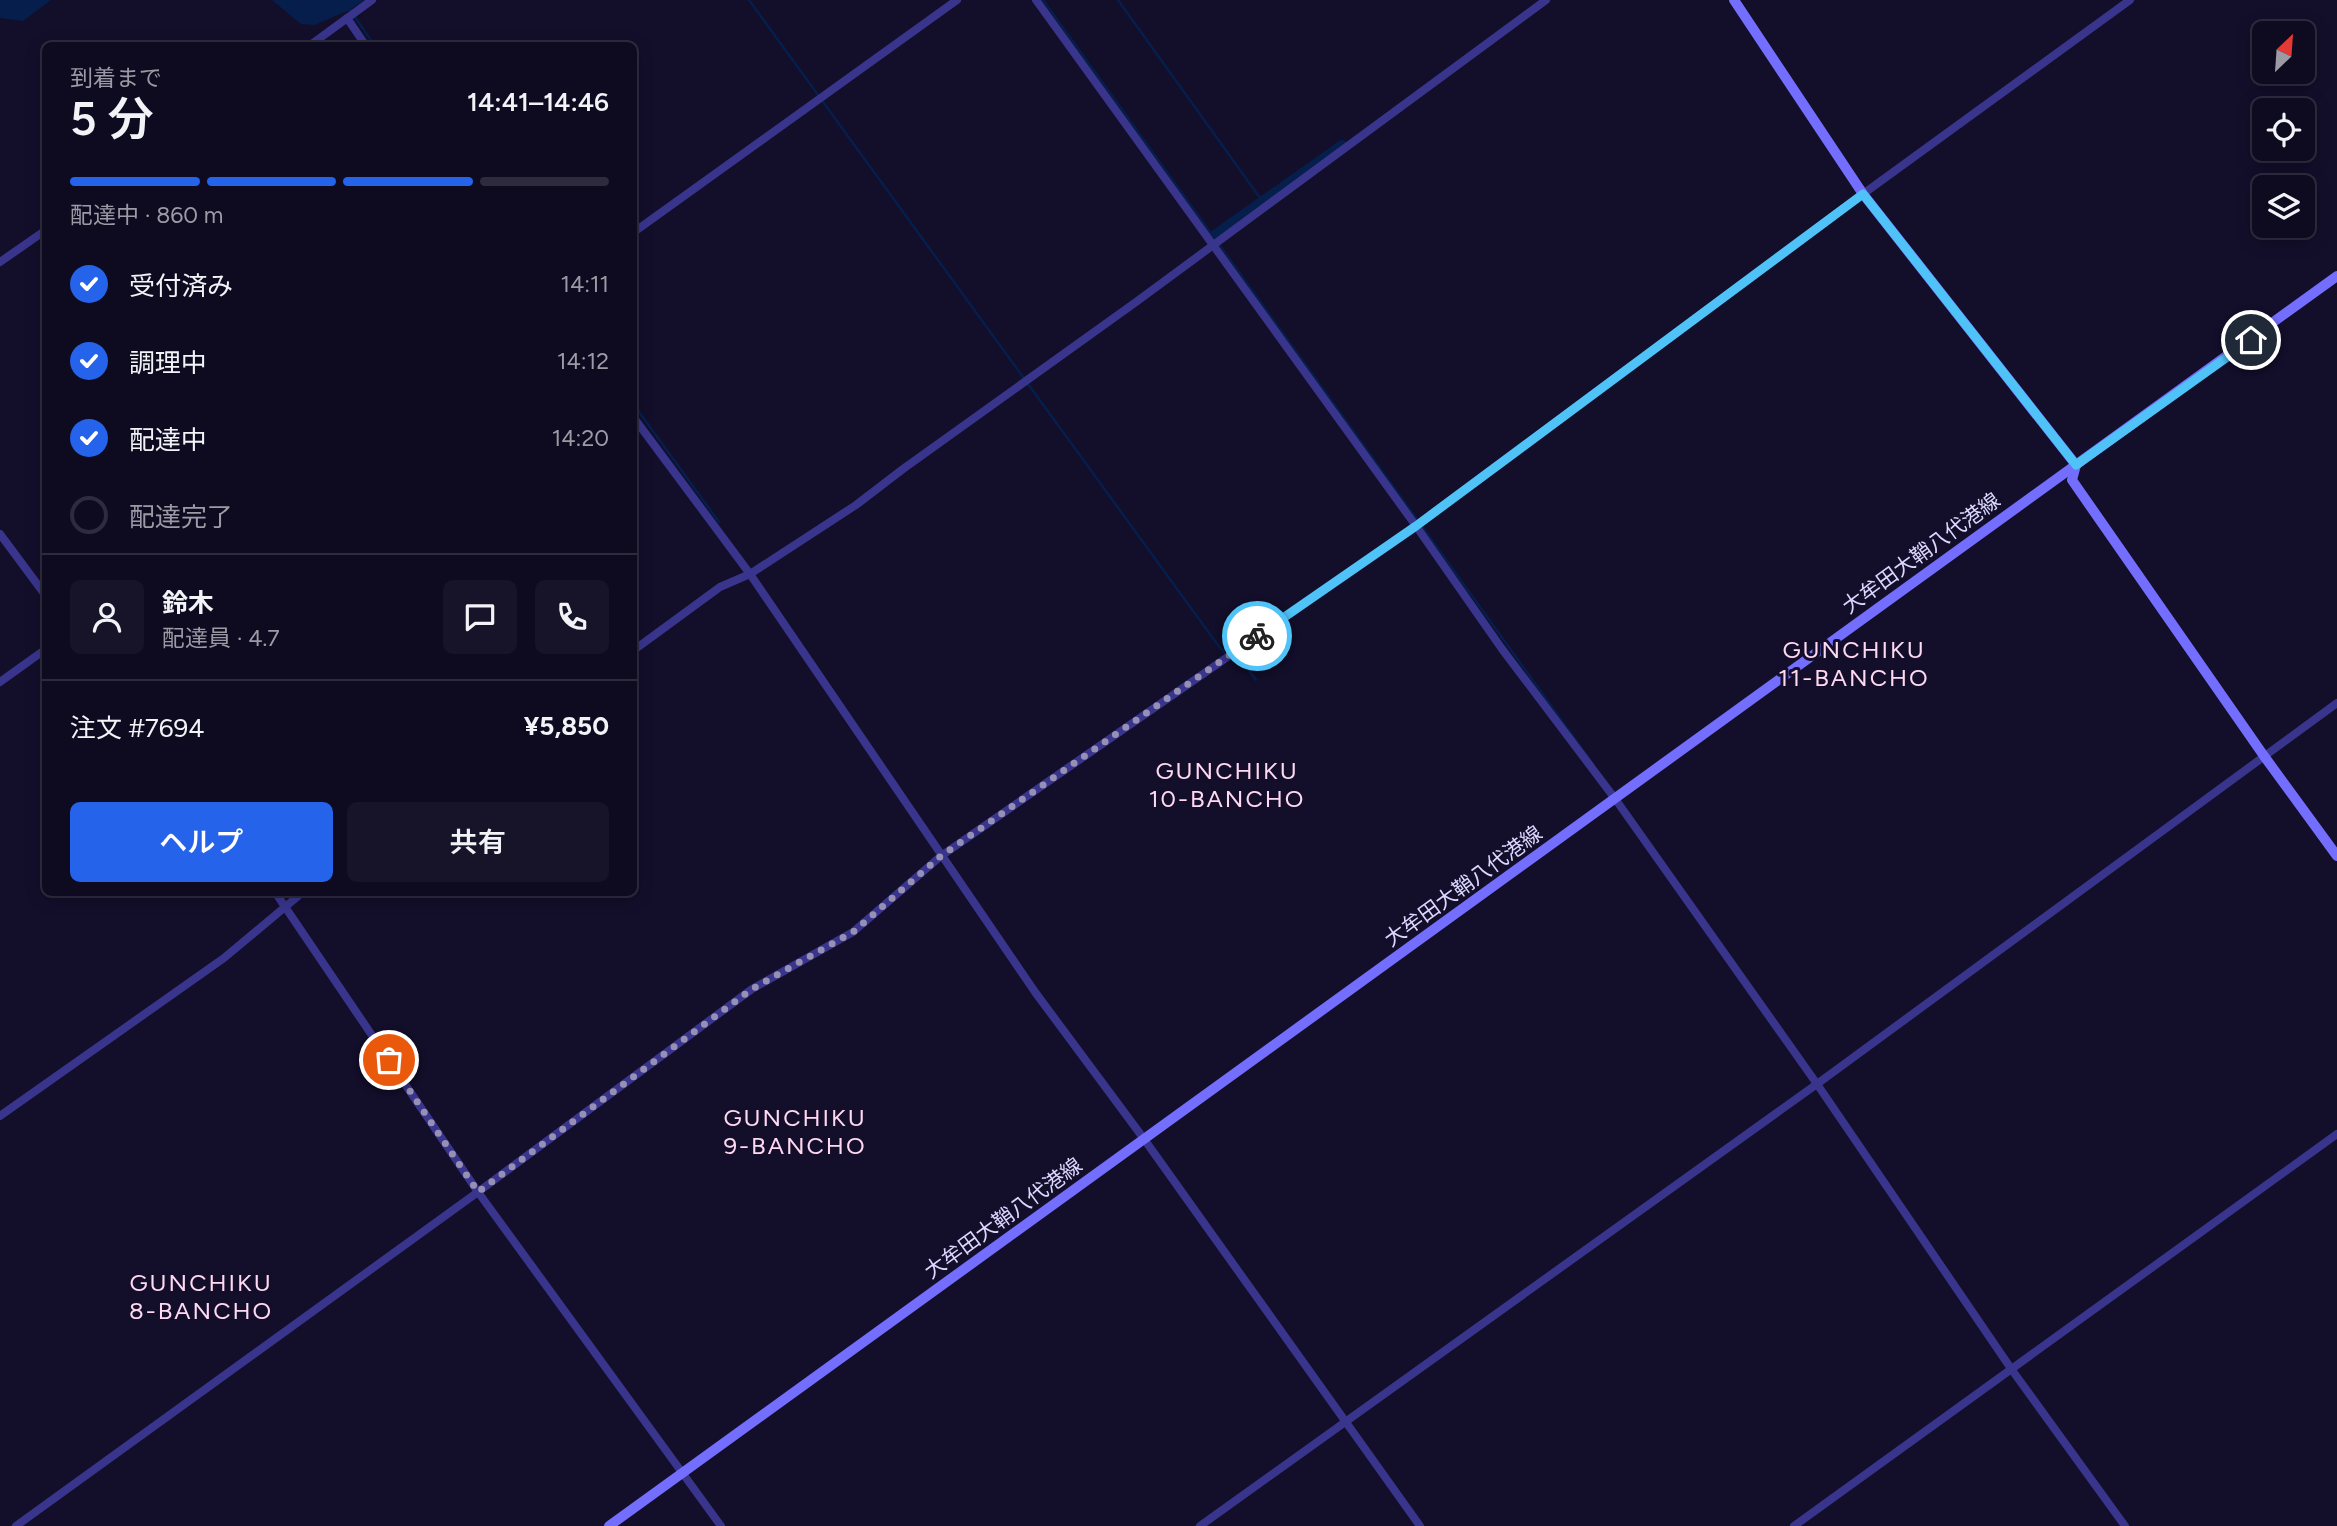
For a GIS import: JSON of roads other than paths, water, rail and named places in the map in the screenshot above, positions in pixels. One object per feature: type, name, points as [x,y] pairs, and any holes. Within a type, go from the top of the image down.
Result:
[{"type":"main road","points":[[1734,0],[1863,194],[2076,465],[2072,480],[2337,856]]},
{"type":"main road","name":"大牟田大鞘八代港線","points":[[609,1526],[2337,276]]},
{"type":"street","points":[[314,42],[372,0]]},
{"type":"street","points":[[637,230],[957,0]]},
{"type":"street","points":[[1036,0],[1216,242],[1502,649],[1616,800],[1817,1084],[2012,1370],[2125,1526]]},
{"type":"street","points":[[637,648],[720,587],[750,574],[856,505],[1546,0]]},
{"type":"street","points":[[16,1526],[478,1192],[752,989],[853,932],[941,856],[1416,526],[1863,194],[2130,0]]},
{"type":"street","points":[[351,15],[364,42]]},
{"type":"street","points":[[0,262],[42,233]]},
{"type":"street","points":[[637,422],[750,574],[1035,992],[1144,1139],[1420,1526]]},
{"type":"street","points":[[0,534],[42,591]]},
{"type":"street","points":[[0,682],[42,652]]},
{"type":"street","points":[[1200,1526],[1817,1084],[2337,703]]},
{"type":"street","points":[[278,896],[478,1192],[721,1526]]},
{"type":"street","points":[[0,1116],[225,958],[298,896]]},
{"type":"street","points":[[1794,1526],[2337,1134]]},
{"type":"water","points":[[0,0],[51,0],[23,21],[0,18]]},
{"type":"water","points":[[272,0],[364,0],[350,10],[314,25],[301,24]]},
{"type":"waterway","points":[[749,0],[1220,648],[1229,657],[1245,665],[1256,680]]},
{"type":"waterway","points":[[1043,0],[1593,764]]},
{"type":"waterway","points":[[1118,0],[1263,202]]},
{"type":"waterway","points":[[350,10],[372,42]]},
{"type":"waterway","points":[[1213,236],[1342,145]]},
{"type":"waterway","points":[[637,409],[719,522]]},
{"type":"district","name":"GUNCHIKU 11-BANCHO","points":[[1854,663]]},
{"type":"district","name":"GUNCHIKU 10-BANCHO","points":[[1227,784]]},
{"type":"district","name":"GUNCHIKU 9-BANCHO","points":[[795,1131]]},
{"type":"district","name":"GUNCHIKU 8-BANCHO","points":[[201,1296]]}]
